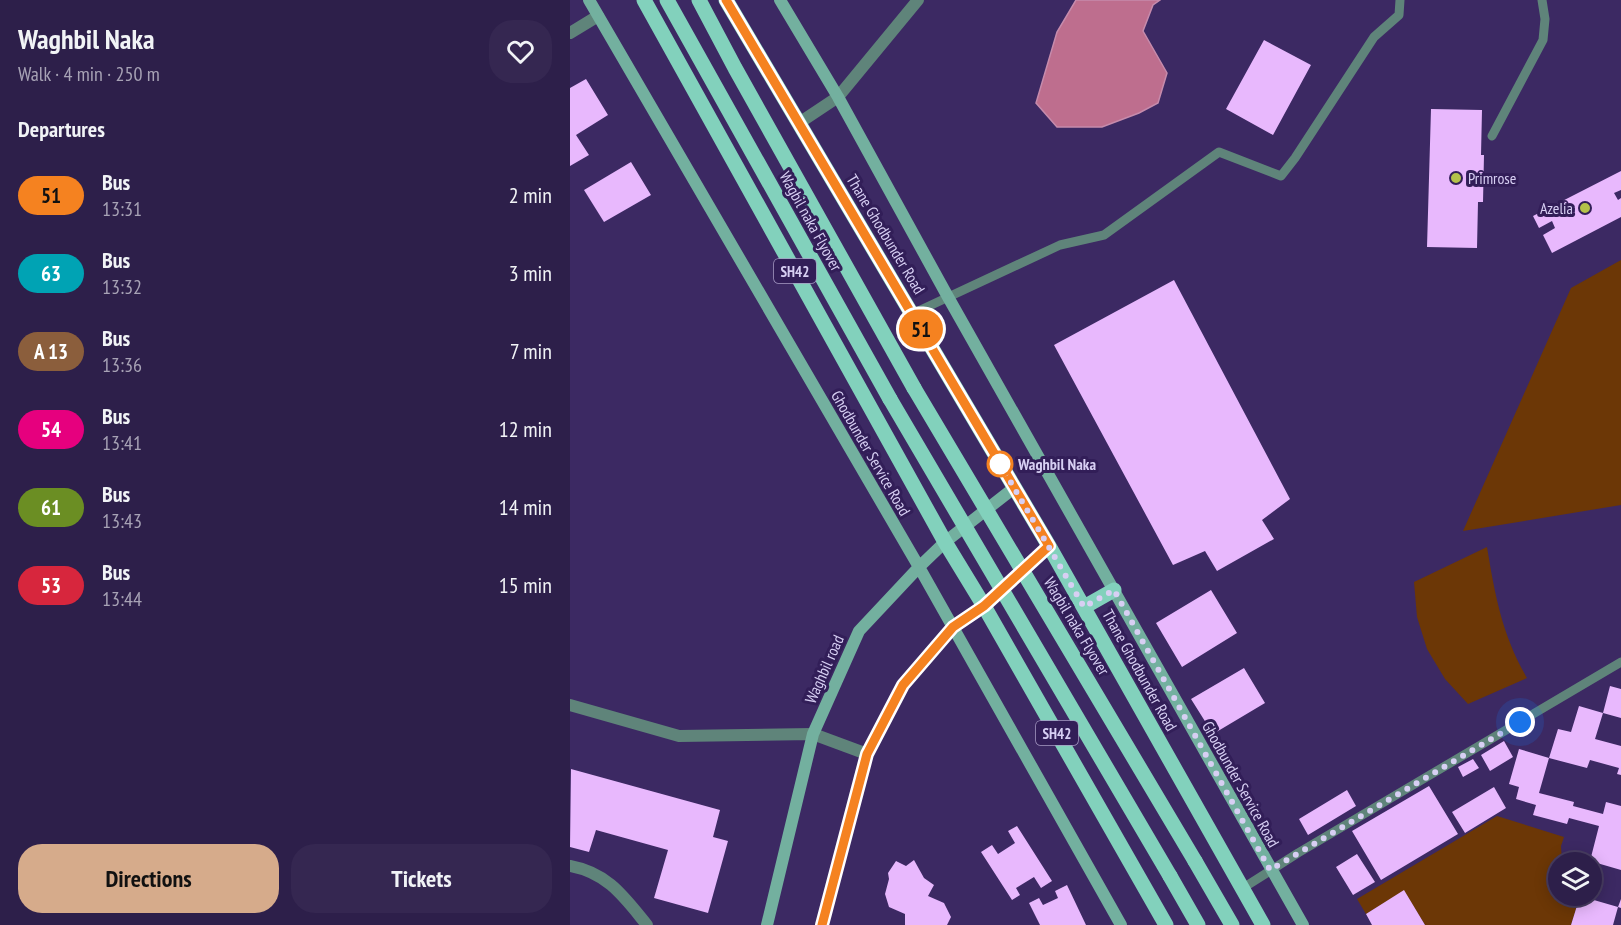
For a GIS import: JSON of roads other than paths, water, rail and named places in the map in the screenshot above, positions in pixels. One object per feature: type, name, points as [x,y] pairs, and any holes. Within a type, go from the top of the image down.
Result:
[{"type":"main road","name":"SH42","points":[[644,0],[945,542],[1166,925]]},
{"type":"main road","name":"Wagbil naka Flyover","points":[[667,0],[890,399],[1198,925]]},
{"type":"main road","name":"Wagbil naka Flyover","points":[[699,0],[914,388],[1232,925]]},
{"type":"main road","name":"Thane Ghodbunder Road","points":[[726,0],[1049,546],[1263,925]]},
{"type":"main road","points":[[1084,607],[1114,590]]},
{"type":"street","name":"Ghodbunder Service Road","points":[[589,0],[919,567],[1121,925]]},
{"type":"street","name":"Ghodbunder Service Road","points":[[780,0],[838,97],[948,297],[1303,925]]},
{"type":"street","points":[[799,123],[838,97],[918,0]]},
{"type":"street","points":[[570,33],[598,16]]},
{"type":"street","name":"Waghbil road","points":[[767,925],[813,734],[859,631],[945,542],[1014,488]]},
{"type":"street","points":[[822,925],[867,754],[903,685],[953,627],[984,606],[1049,546]]},
{"type":"street","points":[[570,705],[679,736],[813,734],[867,754]]},
{"type":"street","points":[[570,866],[599,876],[616,889],[647,925]]},
{"type":"lane","points":[[912,314],[1060,245],[1104,235],[1219,152],[1281,176],[1374,37],[1400,15],[1400,0]]},
{"type":"lane","points":[[1492,136],[1543,40],[1545,19],[1542,0]]},
{"type":"lane","points":[[1243,888],[1621,662]]},
{"type":"place","name":"Primrose","points":[[1456,178]]},
{"type":"place","name":"Azelia","points":[[1585,208]]},
{"type":"place","name":"Waghbil Naka","points":[[1000,464]]}]
